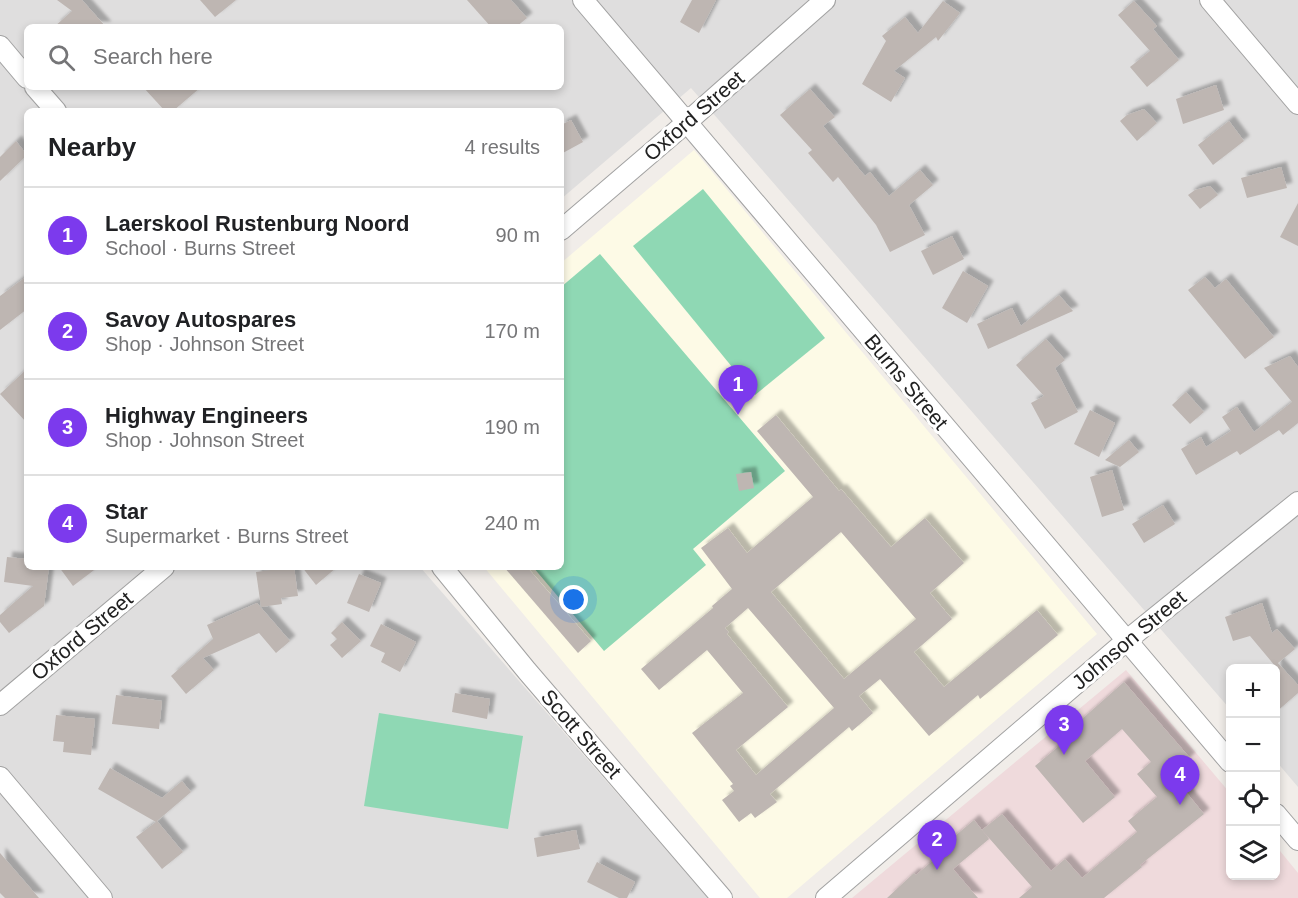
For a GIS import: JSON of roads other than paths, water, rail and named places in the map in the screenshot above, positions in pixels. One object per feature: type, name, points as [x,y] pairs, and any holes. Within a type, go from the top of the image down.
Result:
[{"type":"street","name":"Burns Street","points":[[583,0],[1226,757]]},
{"type":"street","name":"Oxford Street","points":[[564,227],[825,0]]},
{"type":"street","points":[[1210,0],[1298,104]]},
{"type":"street","points":[[0,46],[24,74]]},
{"type":"street","points":[[38,90],[53,108]]},
{"type":"street","name":"Johnson Street","points":[[826,898],[1126,640],[1298,502]]},
{"type":"street","name":"Oxford Street","points":[[0,705],[160,570]]},
{"type":"street","name":"Scott Street","points":[[444,570],[527,671],[722,898]]},
{"type":"street","points":[[0,777],[102,898]]},
{"type":"street","points":[[1280,820],[1298,840]]},
{"type":"place","name":"Laerskool Rustenburg Noord","points":[[738,415]]},
{"type":"place","name":"Highway Engineers","points":[[1064,755]]},
{"type":"place","name":"Star","points":[[1180,805]]},
{"type":"place","name":"Savoy Autospares","points":[[937,870]]}]
